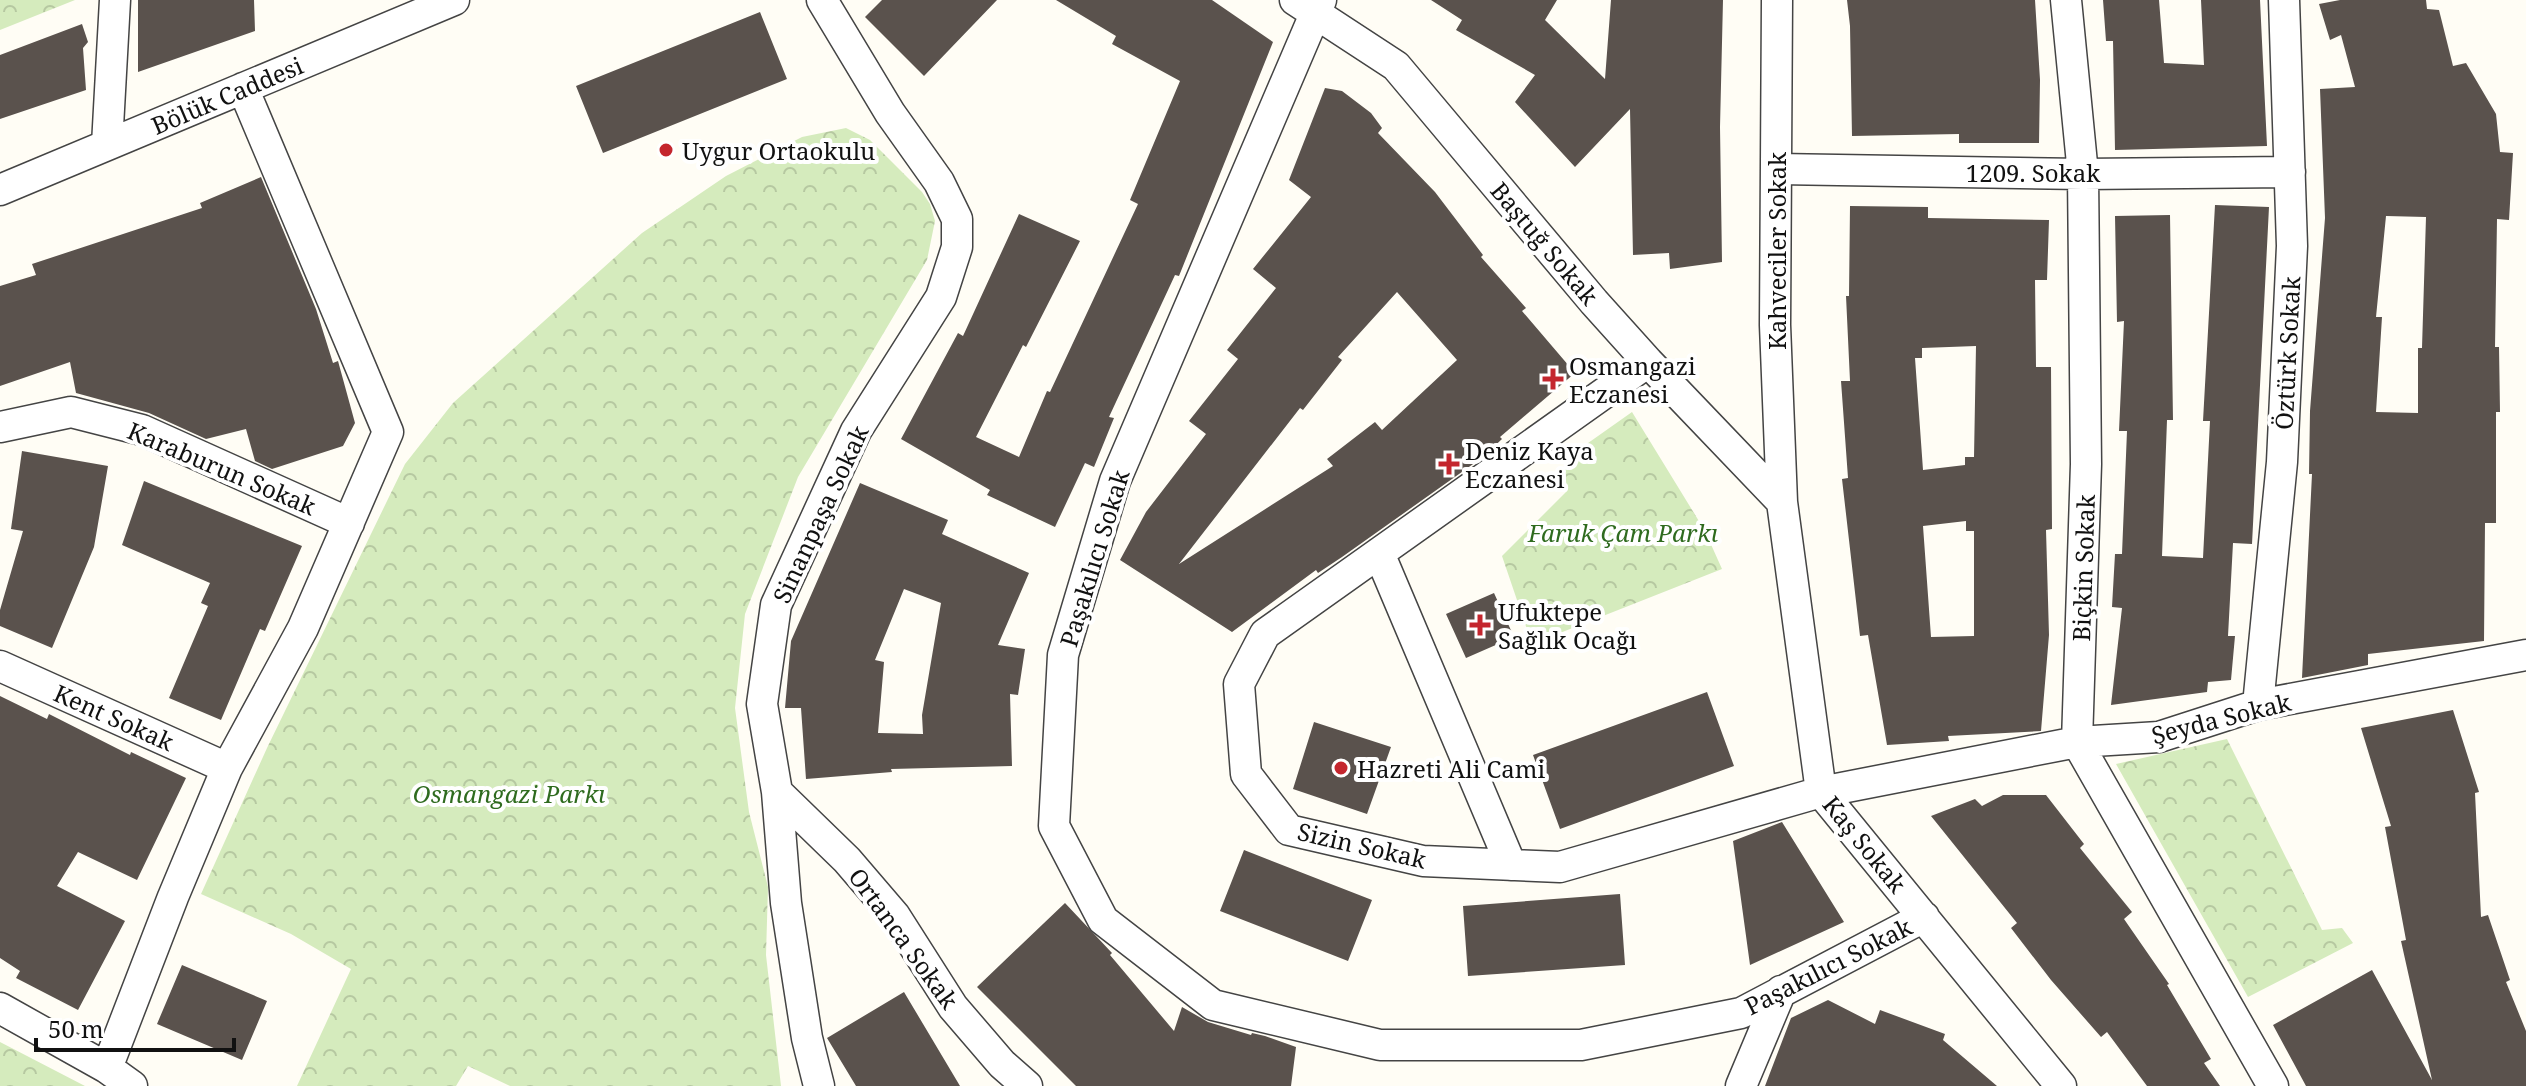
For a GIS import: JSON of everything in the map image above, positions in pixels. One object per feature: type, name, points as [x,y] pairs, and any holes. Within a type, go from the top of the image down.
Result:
[{"type":"street","points":[[107,145],[115,0]]},
{"type":"street","name":"Bölük Caddesi","points":[[0,190],[243,88],[400,11],[454,0]]},
{"type":"street","name":"Sinanpaşa Sokak","points":[[819,1086],[807,1038],[786,903],[777,792],[762,704],[776,605],[856,431],[941,297],[957,247],[957,219],[939,182],[890,113],[822,0]]},
{"type":"street","name":"Kahveciler Sokak","points":[[1777,0],[1775,325],[1782,502]]},
{"type":"street","name":"Biçkin Sokak","points":[[2066,0],[2083,174],[2086,464],[2077,742]]},
{"type":"street","name":"Öztürk Sokak","points":[[2258,705],[2282,462],[2292,246],[2284,0]]},
{"type":"street","name":"Baştuğ Sokak","points":[[1310,4],[1396,66],[1648,362],[1782,502]]},
{"type":"street","name":"Paşakılıcı Sokak","points":[[1310,4],[1115,481],[1063,655],[1054,826],[1103,920],[1213,1005],[1380,1045],[1581,1045],[1741,1013],[1924,917]]},
{"type":"street","points":[[107,1068],[227,768],[303,628],[388,432],[243,88]]},
{"type":"street","name":"1209. Sokak","points":[[1776,169],[2083,174],[2290,172]]},
{"type":"street","name":"Sizin Sokak","points":[[1648,362],[1265,634],[1239,684],[1246,774],[1289,830],[1423,861],[1560,867],[1821,792]]},
{"type":"street","name":"Karaburun Sokak","points":[[0,427],[71,412],[142,430],[349,523]]},
{"type":"street","name":"Kaş Sokak","points":[[1782,502],[1821,792],[2061,1086]]},
{"type":"street","points":[[1379,553],[1511,865]]},
{"type":"street","name":"Şeyda Sokak","points":[[1821,792],[2077,742],[2159,737],[2258,705],[2526,655]]},
{"type":"street","name":"Kent Sokak","points":[[0,666],[227,768]]},
{"type":"street","points":[[2077,742],[2273,1086]]},
{"type":"street","name":"Ortanca Sokak","points":[[777,792],[847,860],[895,916],[953,1007],[1002,1064],[1027,1086]]},
{"type":"street","points":[[1741,1086],[1781,991]]},
{"type":"street","points":[[0,1008],[107,1068],[132,1086]]},
{"type":"green space","points":[[0,0],[75,0],[0,30]]},
{"type":"green space","name":"Osmangazi Parkı","points":[[846,128],[870,140],[922,192],[935,221],[927,260],[798,477],[745,614],[735,708],[749,812],[768,887],[766,955],[781,1086],[510,1086],[468,1066],[456,1086],[297,1086],[351,969],[291,934],[201,894],[267,748],[405,464],[453,403],[642,233],[726,176],[802,137]]},
{"type":"green space","name":"Faruk Çam Parkı","points":[[1632,412],[1705,531],[1722,569],[1532,644],[1502,556],[1567,491],[1564,460]]},
{"type":"green space","points":[[2227,739],[2322,930],[2342,928],[2353,943],[2248,997],[2116,764]]},
{"type":"green space","points":[[0,1042],[85,1086],[0,1086]]},
{"type":"building","points":[[138,0],[254,0],[255,31],[138,72]]},
{"type":"building","points":[[882,0],[997,0],[924,76],[865,17]]},
{"type":"building","points":[[1056,0],[1212,0],[1273,42],[1179,276],[1175,275],[1109,417],[1114,418],[1094,467],[1085,463],[1055,527],[987,495],[990,490],[901,439],[958,333],[963,336],[1019,214],[1080,241],[976,437],[1019,457],[1047,391],[1050,392],[1138,204],[1130,200],[1180,81],[1112,44],[1116,36]]},
{"type":"building","points":[[1431,0],[1557,0],[1545,20],[1605,79],[1611,0],[1723,0],[1720,127],[1722,262],[1670,269],[1669,253],[1633,255],[1630,109],[1575,167],[1515,102],[1535,75],[1456,30],[1462,20]]},
{"type":"building","points":[[1847,0],[2035,0],[2040,80],[2039,143],[1959,143],[1959,134],[1852,136]]},
{"type":"building","points":[[2103,0],[2159,0],[2164,63],[2204,65],[2201,0],[2260,0],[2267,146],[2115,150],[2113,41],[2106,41]]},
{"type":"building","points":[[2340,0],[2426,0],[2427,9],[2439,10],[2453,66],[2466,63],[2496,114],[2500,152],[2513,153],[2509,220],[2497,219],[2495,347],[2499,347],[2500,412],[2496,412],[2496,523],[2485,523],[2484,641],[2368,654],[2368,665],[2302,678],[2312,474],[2309,474],[2310,411],[2325,218],[2320,89],[2355,87],[2341,35],[2330,40],[2319,4]],"holes":[[[2386,216],[2426,217],[2422,348],[2418,348],[2418,413],[2376,412],[2382,317],[2376,317]]]},
{"type":"building","points":[[760,12],[787,79],[603,153],[576,86]]},
{"type":"building","points":[[82,24],[88,42],[83,48],[86,90],[0,119],[0,55]]},
{"type":"building","points":[[1325,88],[1342,91],[1371,113],[1382,128],[1378,133],[1435,192],[1483,255],[1481,257],[1526,308],[1522,311],[1575,373],[1500,437],[1502,439],[1483,457],[1342,557],[1318,573],[1316,570],[1232,632],[1120,560],[1146,512],[1206,434],[1189,421],[1238,359],[1227,350],[1276,288],[1253,269],[1311,197],[1289,180]],"holes":[[[1397,292],[1457,360],[1382,430],[1375,422],[1327,459],[1333,466],[1179,564],[1300,408],[1303,410],[1342,360],[1338,357]]]},
{"type":"building","points":[[261,177],[316,309],[333,363],[338,361],[355,423],[343,446],[272,469],[255,461],[246,429],[206,439],[149,413],[76,393],[70,362],[0,386],[0,286],[36,275],[32,264],[202,208],[200,203]]},
{"type":"building","points":[[2215,205],[2269,207],[2252,544],[2233,543],[2228,636],[2235,636],[2231,680],[2208,682],[2207,692],[2111,705],[2122,608],[2112,607],[2115,554],[2122,554],[2127,431],[2119,431],[2124,321],[2117,322],[2115,216],[2170,215],[2173,420],[2167,420],[2162,556],[2203,558],[2210,421],[2203,421]]},
{"type":"building","points":[[1850,206],[1928,207],[1928,218],[2049,220],[2047,280],[2035,280],[2036,367],[2051,367],[2052,529],[2046,530],[2049,635],[2041,731],[1948,736],[1949,741],[1887,745],[1868,635],[1860,636],[1842,479],[1848,478],[1841,381],[1850,381],[1846,296],[1849,296]],"holes":[[[1976,346],[1974,457],[1965,457],[1965,465],[1923,470],[1915,358],[1922,358],[1922,348]],[[1966,521],[1966,531],[1974,531],[1974,636],[1931,637],[1923,526]]]},
{"type":"building","points":[[22,451],[108,466],[94,547],[52,648],[0,626],[0,610],[23,531],[11,529]]},
{"type":"building","points":[[144,481],[302,546],[265,631],[260,629],[221,720],[169,698],[208,606],[201,603],[210,583],[122,545]]},
{"type":"building","points":[[860,483],[948,520],[942,534],[1029,573],[998,645],[1025,649],[1018,695],[1010,694],[1012,766],[891,769],[892,772],[806,779],[801,708],[785,708],[791,641]],"holes":[[[904,589],[941,603],[922,715],[923,734],[878,733],[884,662],[875,660]]]},
{"type":"building","name":"Ufuktepe Sağlık Ocağı","points":[[1494,593],[1514,637],[1466,658],[1446,614]]},
{"type":"building","points":[[1707,692],[1734,766],[1560,829],[1533,755]]},
{"type":"building","points":[[0,696],[47,719],[49,714],[130,755],[131,752],[186,778],[137,880],[78,852],[57,886],[125,921],[78,1010],[16,978],[20,971],[0,958]]},
{"type":"building","points":[[2453,710],[2479,792],[2475,793],[2481,917],[2488,915],[2510,980],[2506,982],[2526,1031],[2526,1086],[2306,1086],[2273,1025],[2372,970],[2432,1080],[2401,941],[2406,940],[2385,827],[2391,826],[2361,728]]},
{"type":"building","name":"Hazreti Ali Cami","points":[[1314,722],[1391,747],[1367,814],[1293,789]]},
{"type":"building","points":[[2003,795],[2046,795],[2084,844],[2080,848],[2132,912],[2124,919],[2169,984],[2211,1059],[2204,1063],[2220,1086],[2147,1086],[2107,1032],[2101,1037],[2051,980],[2011,928],[2017,923],[1931,816],[1975,799],[1982,806]]},
{"type":"building","points":[[1782,822],[1844,922],[1750,965],[1733,841]]},
{"type":"building","points":[[1244,850],[1372,900],[1348,961],[1220,911]]},
{"type":"building","points":[[1620,894],[1625,965],[1468,976],[1463,906]]},
{"type":"building","points":[[1065,903],[1112,953],[1110,955],[1174,1031],[1182,1007],[1208,1022],[1296,1047],[1291,1086],[1076,1086],[977,987]]},
{"type":"building","points":[[182,965],[267,1001],[242,1060],[157,1024]]},
{"type":"building","points":[[904,992],[960,1086],[856,1086],[827,1038]]},
{"type":"building","points":[[1828,1000],[1875,1024],[1880,1010],[1945,1034],[1943,1040],[1997,1086],[1765,1086],[1791,1018]]},
{"type":"place","name":"Uygur Ortaokulu","points":[[666,150]]},
{"type":"place","name":"Osmangazi Eczanesi","points":[[1553,379]]},
{"type":"place","name":"Deniz Kaya Eczanesi","points":[[1449,464]]},
{"type":"place","name":"Ufuktepe Sağlık Ocağı","points":[[1480,625]]},
{"type":"place","name":"Hazreti Ali Cami","points":[[1341,768]]}]
